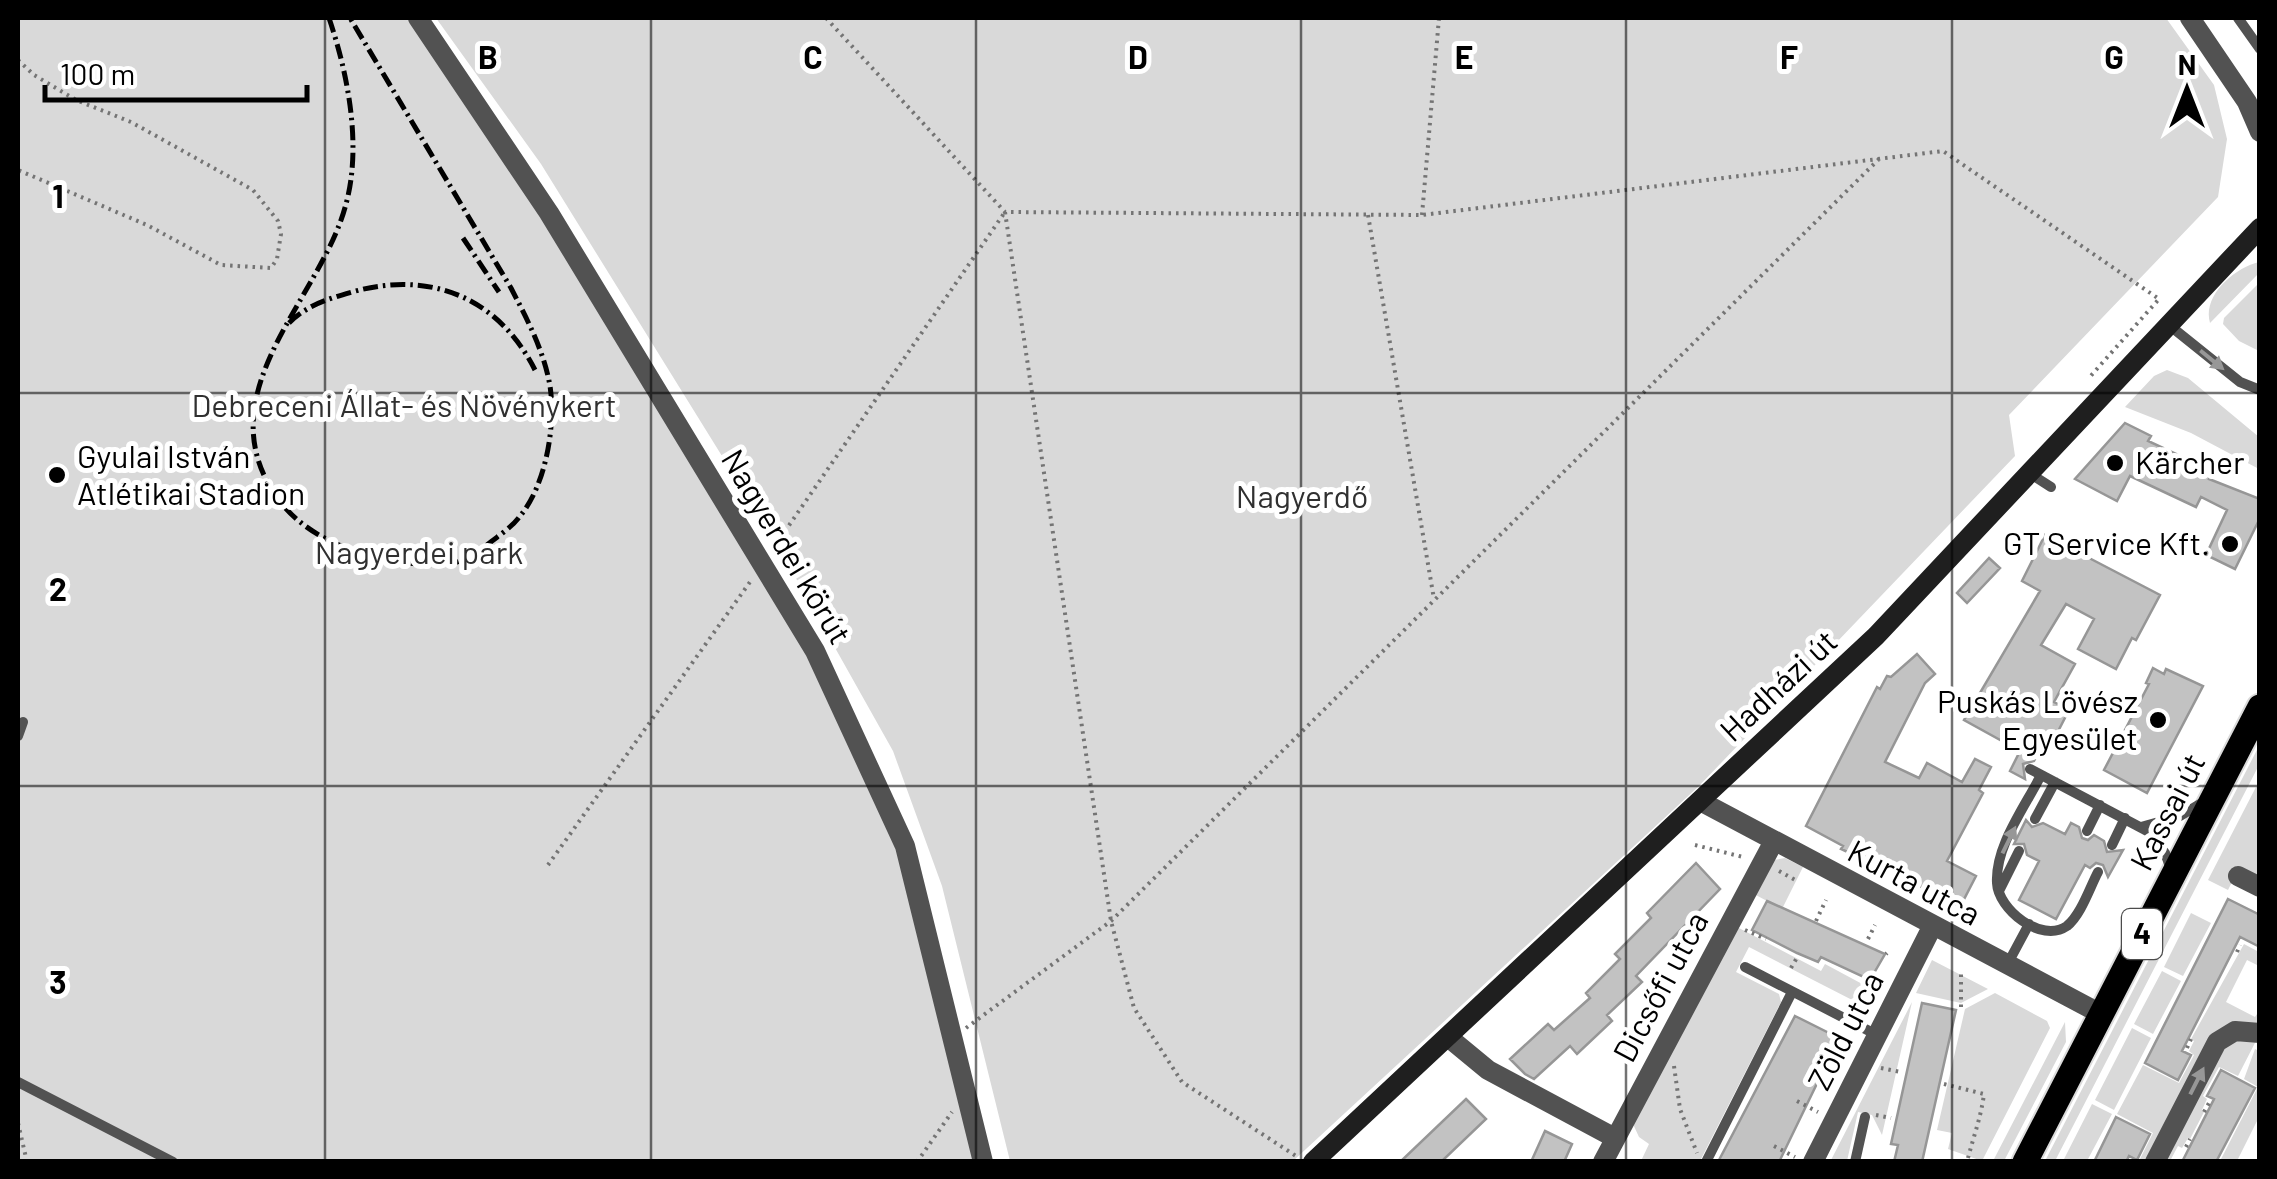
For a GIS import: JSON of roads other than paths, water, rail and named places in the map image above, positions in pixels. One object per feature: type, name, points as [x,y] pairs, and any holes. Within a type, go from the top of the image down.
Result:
[{"type":"main road","name":"Kassai út","points":[[2025,1162],[2260,706]]},
{"type":"street","name":"Nagyerdei körút","points":[[418,18],[549,212],[815,650],[905,846],[983,1162]]},
{"type":"street","points":[[2190,18],[2248,102],[2260,132]]},
{"type":"street","name":"Hadházi út","points":[[1313,1162],[1876,636],[2260,228]]},
{"type":"street","name":"Kurta utca","points":[[1700,801],[2101,1014]]},
{"type":"street","name":"Dicsőfi utca","points":[[1603,1162],[1774,842]]},
{"type":"street","points":[[2238,876],[2260,887]]},
{"type":"street","name":"Zöld utca","points":[[1804,1159],[1877,1036],[1932,927]]},
{"type":"street","points":[[2155,1162],[2218,1042],[2235,1031],[2260,1033]]},
{"type":"street","points":[[1448,1037],[1488,1070],[1615,1138]]},
{"type":"lane","points":[[2238,18],[2260,48]]},
{"type":"lane","points":[[2168,324],[2240,382],[2260,390]]},
{"type":"lane","points":[[2028,472],[2052,488]]},
{"type":"lane","points":[[18,736],[23,722]]},
{"type":"lane","points":[[2030,769],[2141,826],[2159,842],[2172,875]]},
{"type":"lane","points":[[2042,775],[2003,851],[1998,892],[2005,906],[2029,924],[2052,930],[2065,928],[2095,877],[2080,874]]},
{"type":"lane","points":[[2036,819],[2055,782]]},
{"type":"lane","points":[[2141,826],[2180,816],[2213,796]]},
{"type":"lane","points":[[2086,831],[2100,805]]},
{"type":"lane","points":[[2112,845],[2126,818]]},
{"type":"lane","points":[[1998,892],[2019,851]]},
{"type":"lane","points":[[2006,966],[2029,924]]},
{"type":"lane","points":[[1745,967],[1877,1036]]},
{"type":"lane","points":[[1706,1160],[1792,992]]},
{"type":"lane","points":[[18,1082],[172,1162]]},
{"type":"lane","points":[[1855,1162],[1865,1117]]},
{"type":"railway","points":[[329,18],[351,110],[351,182],[333,239],[261,379],[254,415],[256,452],[282,504],[321,536],[385,559],[427,565],[452,563],[473,555],[503,533],[529,503],[547,454],[552,418],[550,386],[539,348],[511,288],[350,18]]},
{"type":"railway","points":[[463,238],[499,292]]},
{"type":"railway","points":[[289,323],[311,307],[352,292],[381,286],[434,288],[459,295],[502,324],[535,370]]},
{"type":"place","name":"Kärcher","points":[[2115,463]]},
{"type":"place","name":"Gyulai István Atlétikai Stadion","points":[[57,475]]},
{"type":"place","name":"GT Service Kft.","points":[[2230,544]]},
{"type":"place","name":"Puskás Lövész Egyesület","points":[[2158,720]]},
{"type":"park label","name":"Debreceni Állat- és Növénykert","points":[[404,406]]},
{"type":"park label","name":"Nagyerdő","points":[[1302,497]]},
{"type":"park label","name":"Nagyerdei park","points":[[419,553]]}]
